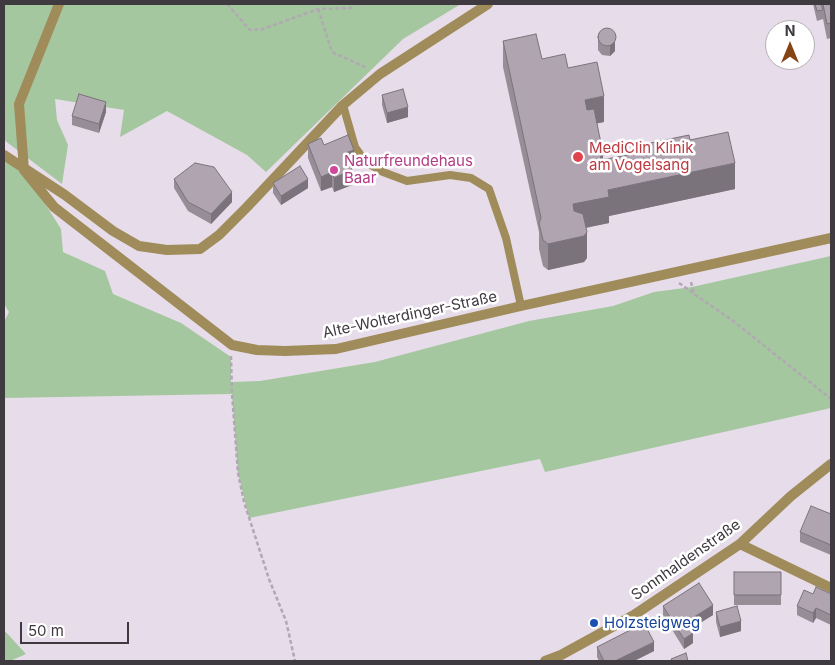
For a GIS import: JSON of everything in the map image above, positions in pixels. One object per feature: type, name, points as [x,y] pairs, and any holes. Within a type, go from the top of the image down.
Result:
[{"type":"street","points":[[24,170],[19,104],[59,4]]},
{"type":"street","name":"Alte-Wolterdinger-Straße","points":[[4,155],[24,170],[65,195],[113,231],[139,246],[167,250],[200,250],[219,236],[343,105],[380,74],[488,4]]},
{"type":"street","name":"Alte-Wolterdinger-Straße","points":[[24,170],[54,207],[232,345],[256,350],[285,352],[336,348],[831,238]]},
{"type":"street","name":"Sonnhaldenstraße","points":[[545,661],[562,658],[634,615],[740,544],[791,496],[831,464]]},
{"type":"street","points":[[740,544],[831,588]]},
{"type":"lane","points":[[343,105],[356,147],[366,162],[383,172],[407,181],[450,175],[471,178],[489,189],[506,238],[521,306]]},
{"type":"path","points":[[226,4],[250,30],[263,29],[318,10],[351,8],[355,4]]},
{"type":"path","points":[[318,10],[332,52],[380,74]]},
{"type":"path","points":[[688,270],[694,294],[732,320],[831,399]]},
{"type":"path","points":[[231,356],[238,473],[244,502],[269,579],[286,621],[295,661]]},
{"type":"green space","points":[[4,4],[461,4],[403,39],[266,172],[247,155],[167,111],[120,137],[124,110],[55,99],[57,120],[68,145],[62,184],[4,140]]},
{"type":"green space","points":[[4,155],[24,170],[61,229],[63,252],[105,271],[113,294],[181,323],[231,357],[231,382],[260,381],[375,362],[529,321],[613,306],[654,292],[692,287],[831,256],[831,408],[545,472],[540,459],[249,518],[238,473],[232,394],[4,398],[4,322],[9,312],[4,304]]},
{"type":"green space","points":[[4,630],[26,654],[10,661],[4,661]]},
{"type":"building","points":[[815,4],[821,4],[823,10],[817,11]]},
{"type":"building","points":[[823,4],[831,4],[831,23],[827,24]]},
{"type":"building","points":[[607,28],[613,31],[616,37],[613,43],[607,46],[601,43],[598,37],[601,31]]},
{"type":"building","points":[[536,34],[542,59],[565,54],[568,68],[597,62],[604,96],[585,100],[587,110],[594,109],[603,153],[600,153],[601,160],[638,153],[636,146],[689,135],[690,140],[728,132],[735,163],[608,190],[609,197],[573,204],[574,211],[583,214],[587,232],[584,236],[548,244],[543,240],[539,223],[541,218],[503,41]]},
{"type":"building","points":[[403,89],[408,107],[387,113],[382,95]]},
{"type":"building","points":[[79,94],[106,102],[99,124],[72,116]]},
{"type":"building","points":[[348,135],[354,150],[345,153],[352,170],[334,178],[332,172],[321,177],[308,144],[321,138],[324,145]]},
{"type":"building","points":[[195,163],[214,167],[232,192],[211,214],[188,202],[174,179]]},
{"type":"building","points":[[300,166],[308,179],[281,196],[273,183]]},
{"type":"building","points":[[811,506],[831,514],[831,545],[800,532]]},
{"type":"building","points":[[734,572],[781,572],[781,595],[734,595]]},
{"type":"building","points":[[699,583],[713,605],[686,622],[693,633],[684,639],[663,606]]},
{"type":"building","points":[[816,587],[831,594],[831,615],[816,608],[813,613],[797,606],[804,590],[813,594]]},
{"type":"building","points":[[737,606],[741,621],[720,627],[716,612]]},
{"type":"building","points":[[644,623],[654,642],[615,661],[604,661],[597,647]]},
{"type":"building","points":[[686,653],[688,661],[672,661],[671,659]]},
{"type":"place","name":"MediClin Klinik am Vogelsang","points":[[578,157]]},
{"type":"place","name":"Naturfreundehaus Baar","points":[[334,170]]},
{"type":"place","name":"Holzsteigweg","points":[[594,623]]}]
